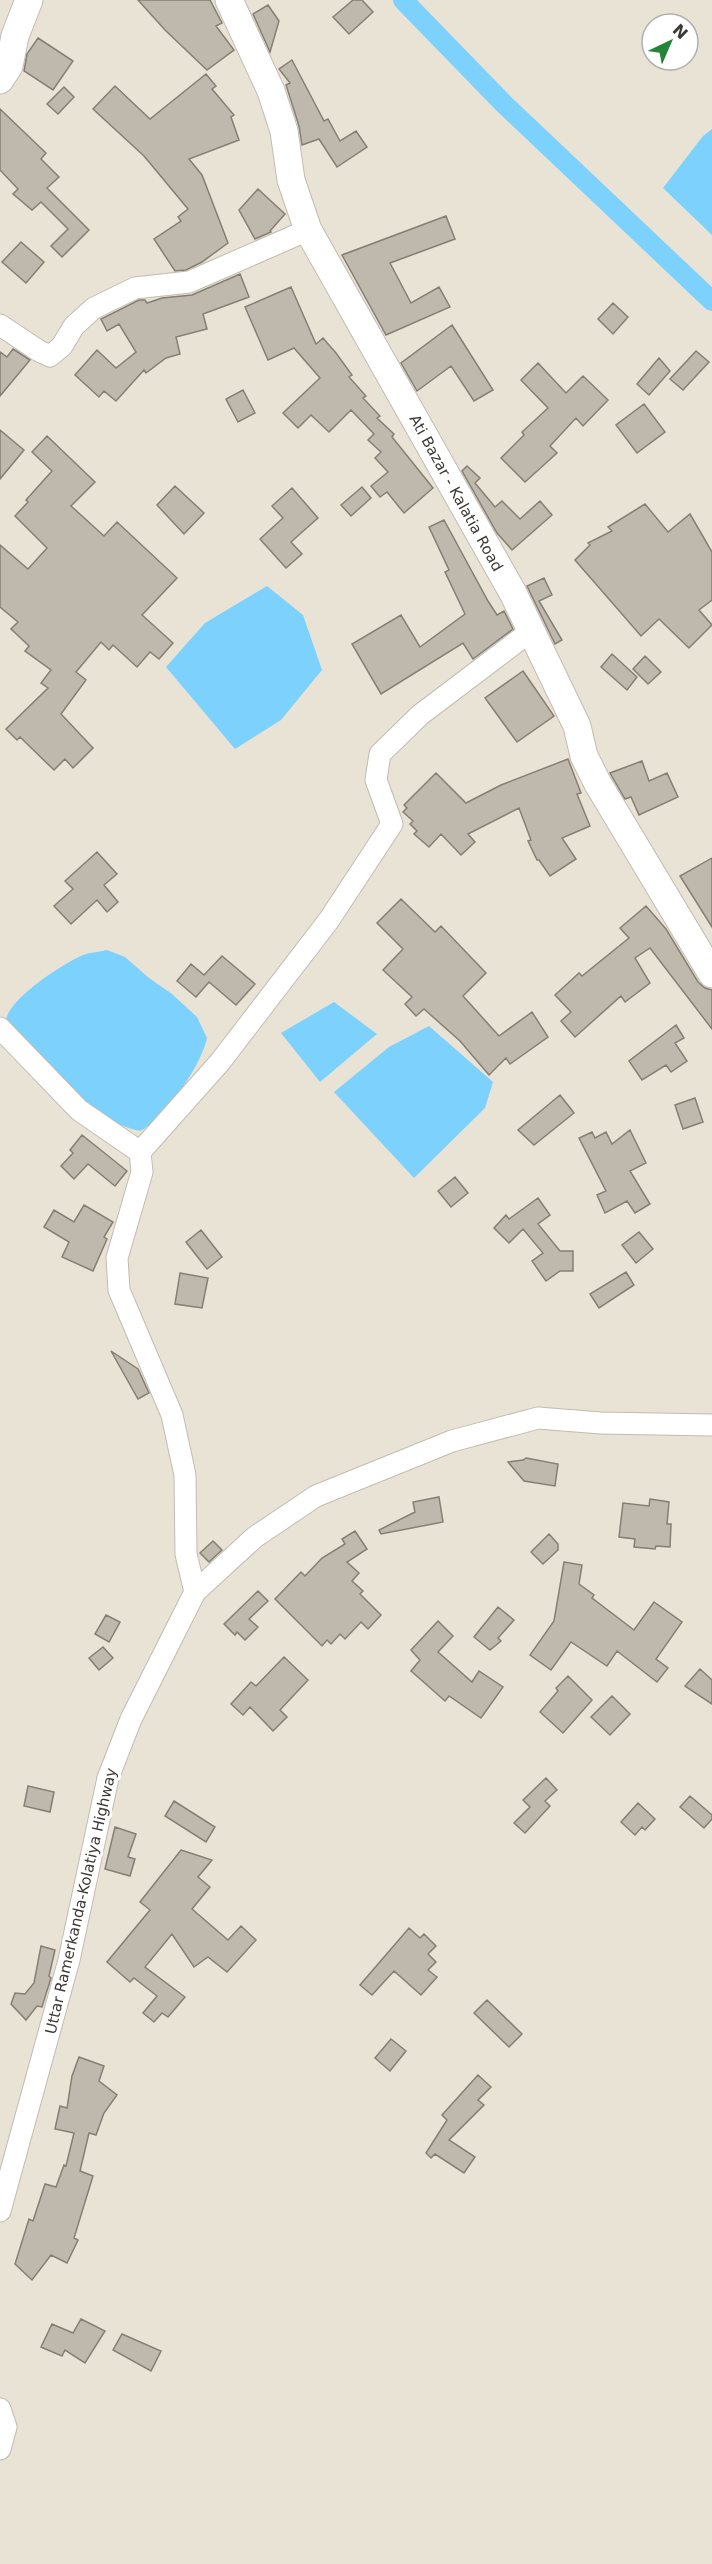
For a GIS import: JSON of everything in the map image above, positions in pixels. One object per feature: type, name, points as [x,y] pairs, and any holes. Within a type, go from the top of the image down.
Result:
[{"type":"main road","points":[[0,80],[9,66],[15,36],[29,0]]},
{"type":"main road","name":"Ati Bazar - Kalatia Road","points":[[229,0],[271,91],[284,131],[291,180],[308,230],[513,593],[577,726],[584,756],[598,784],[712,974]]},
{"type":"street","points":[[0,325],[50,356],[62,346],[75,326],[94,308],[135,288],[189,282],[308,230]]},
{"type":"street","points":[[195,1593],[186,1554],[185,1475],[172,1415],[118,1290],[117,1258],[142,1172],[140,1152],[220,1062],[322,929],[392,824],[376,780],[380,754],[420,716],[531,631]]},
{"type":"street","points":[[0,1028],[79,1110],[140,1152]]},
{"type":"street","name":"Uttar Ramerkanda-Kolatiya Highway","points":[[0,2211],[69,1960],[108,1778],[131,1719],[195,1593],[255,1537],[316,1496],[452,1441],[538,1418],[601,1423],[712,1425]]},
{"type":"street","points":[[0,2409],[6,2427],[0,2449]]},
{"type":"water","points":[[712,129],[712,235],[663,188],[703,136]]},
{"type":"water","points":[[267,586],[303,615],[322,670],[281,720],[235,749],[166,667],[205,623]]},
{"type":"water","points":[[107,950],[125,957],[172,994],[197,1017],[207,1038],[198,1062],[181,1090],[150,1125],[140,1131],[121,1125],[102,1115],[84,1101],[50,1070],[6,1022],[15,1003],[37,983],[83,955]]},
{"type":"water","points":[[334,1002],[377,1034],[320,1082],[281,1033]]},
{"type":"water","points":[[429,1026],[493,1082],[485,1108],[414,1178],[334,1092],[389,1047]]},
{"type":"building","points":[[138,0],[210,0],[222,23],[216,26],[234,50],[207,70],[165,30]]},
{"type":"building","points":[[353,0],[362,0],[373,12],[349,34],[333,17]]},
{"type":"building","points":[[268,5],[279,21],[270,52],[253,14]]},
{"type":"building","points":[[38,38],[73,61],[53,90],[24,71],[27,54]]},
{"type":"building","points":[[292,60],[324,121],[328,119],[340,141],[356,131],[367,147],[337,167],[319,139],[302,145],[299,126],[286,85],[290,83],[279,69]]},
{"type":"building","points":[[206,74],[216,86],[212,89],[234,115],[231,117],[239,140],[189,159],[202,175],[228,243],[202,262],[186,270],[175,271],[154,239],[181,221],[178,217],[188,209],[144,156],[93,109],[115,86],[150,119]]},
{"type":"building","points":[[64,87],[74,97],[58,114],[47,104]]},
{"type":"building","points":[[0,109],[46,153],[41,159],[59,177],[47,188],[89,230],[62,257],[51,246],[68,229],[41,202],[32,210],[13,194],[18,189],[0,170]]},
{"type":"building","points":[[258,189],[285,214],[271,232],[255,239],[239,210]]},
{"type":"building","points":[[446,216],[455,239],[390,263],[411,303],[439,287],[450,307],[386,335],[342,255]]},
{"type":"building","points":[[21,242],[44,262],[26,283],[2,262]]},
{"type":"building","points":[[240,274],[249,297],[203,314],[207,329],[176,337],[180,354],[166,358],[146,373],[144,370],[116,401],[104,391],[99,397],[75,375],[97,350],[116,368],[136,352],[119,324],[107,331],[101,319],[139,300],[145,300],[147,303],[162,298],[192,295]]},
{"type":"building","points":[[291,287],[316,344],[323,338],[336,353],[352,375],[349,377],[366,396],[363,398],[380,416],[377,418],[394,434],[392,437],[433,488],[404,513],[387,492],[380,497],[371,486],[388,472],[375,458],[381,452],[368,440],[374,434],[351,410],[329,432],[311,415],[298,428],[283,413],[320,378],[294,348],[268,360],[245,307]]},
{"type":"building","points":[[613,303],[628,317],[613,334],[598,319]]},
{"type":"building","points":[[452,325],[493,390],[474,401],[451,366],[417,391],[401,363]]},
{"type":"building","points":[[13,349],[30,360],[0,396],[0,352],[7,357]]},
{"type":"building","points":[[696,351],[709,362],[683,390],[670,379]]},
{"type":"building","points":[[659,358],[670,371],[649,395],[637,384]]},
{"type":"building","points":[[538,363],[566,393],[583,376],[608,400],[583,426],[576,418],[550,446],[557,453],[525,482],[501,458],[524,435],[522,432],[548,408],[521,380]]},
{"type":"building","points":[[243,390],[255,413],[238,422],[226,399]]},
{"type":"building","points":[[644,404],[665,432],[637,453],[616,425]]},
{"type":"building","points":[[0,430],[24,450],[0,479]]},
{"type":"building","points":[[47,436],[95,482],[71,506],[104,536],[117,522],[177,578],[142,615],[173,643],[159,659],[150,652],[137,667],[113,645],[109,650],[101,642],[76,672],[86,680],[61,714],[93,748],[73,768],[65,759],[54,770],[20,737],[17,740],[6,729],[48,688],[41,683],[51,670],[25,651],[29,646],[11,629],[18,622],[0,607],[0,545],[28,569],[47,548],[15,516],[52,471],[32,452]]},
{"type":"building","points":[[467,466],[480,478],[475,483],[495,507],[502,501],[520,519],[540,501],[552,515],[512,550],[497,533],[462,471]]},
{"type":"building","points":[[175,486],[204,513],[184,534],[157,505]]},
{"type":"building","points":[[362,487],[371,498],[351,516],[341,505]]},
{"type":"building","points":[[292,488],[318,518],[291,542],[302,554],[286,568],[260,539],[283,518],[272,506]]},
{"type":"building","points":[[645,504],[668,532],[690,514],[712,552],[712,600],[699,610],[712,625],[689,648],[659,619],[641,636],[575,560],[590,545],[588,543],[612,531],[608,527]]},
{"type":"building","points":[[444,520],[488,601],[497,615],[504,611],[513,629],[473,659],[463,643],[381,694],[352,644],[401,615],[420,647],[465,614],[445,572],[449,570],[429,527]]},
{"type":"building","points":[[544,578],[552,595],[539,601],[562,640],[555,644],[527,586]]},
{"type":"building","points":[[612,654],[637,677],[627,690],[601,667]]},
{"type":"building","points":[[645,656],[661,672],[648,684],[633,669]]},
{"type":"building","points":[[523,671],[554,716],[517,742],[485,698]]},
{"type":"building","points":[[568,759],[581,793],[577,794],[590,826],[562,838],[576,859],[550,876],[537,860],[528,841],[531,840],[519,808],[468,834],[475,842],[461,855],[441,834],[429,847],[414,834],[417,831],[410,824],[413,821],[403,812],[407,808],[404,805],[436,773],[466,803],[501,785]]},
{"type":"building","points":[[642,761],[649,781],[667,773],[678,797],[639,815],[631,797],[625,799],[610,773]]},
{"type":"building","points":[[97,852],[117,874],[104,885],[118,902],[107,912],[97,900],[71,924],[54,906],[73,889],[65,881]]},
{"type":"building","points":[[712,858],[712,927],[680,876]]},
{"type":"building","points":[[401,899],[435,932],[441,926],[486,973],[463,996],[499,1036],[532,1012],[548,1037],[510,1064],[506,1058],[489,1075],[460,1041],[424,1009],[416,1016],[405,1004],[412,997],[383,970],[403,949],[377,923]]},
{"type":"building","points":[[646,906],[666,929],[698,982],[712,990],[712,1029],[650,948],[635,958],[650,983],[625,1002],[621,996],[575,1037],[561,1021],[571,1012],[555,995],[579,973],[582,976],[629,938],[620,928]]},
{"type":"building","points":[[222,956],[255,984],[236,1005],[209,982],[196,997],[177,981],[191,964],[204,975]]},
{"type":"building","points":[[676,1025],[684,1038],[675,1043],[687,1061],[671,1072],[666,1065],[642,1080],[629,1061]]},
{"type":"building","points":[[560,1095],[574,1113],[534,1145],[518,1130]]},
{"type":"building","points":[[695,1098],[703,1122],[683,1129],[675,1105]]},
{"type":"building","points":[[630,1130],[646,1163],[630,1171],[650,1204],[635,1213],[627,1201],[605,1213],[597,1195],[606,1191],[579,1138],[592,1132],[595,1138],[606,1132],[612,1144]]},
{"type":"building","points":[[82,1135],[127,1171],[115,1186],[88,1164],[74,1179],[61,1166],[73,1153],[70,1150]]},
{"type":"building","points":[[455,1177],[468,1193],[451,1207],[438,1191]]},
{"type":"building","points":[[538,1198],[550,1215],[538,1224],[560,1251],[573,1251],[573,1271],[560,1271],[546,1281],[532,1261],[543,1253],[523,1229],[509,1243],[494,1228],[506,1215],[509,1219]]},
{"type":"building","points":[[84,1205],[113,1222],[104,1237],[107,1239],[93,1271],[62,1257],[69,1242],[44,1227],[54,1210],[74,1222]]},
{"type":"building","points":[[201,1230],[222,1257],[207,1269],[186,1242]]},
{"type":"building","points":[[639,1232],[653,1249],[636,1263],[622,1245]]},
{"type":"building","points":[[626,1272],[634,1285],[599,1308],[590,1294]]},
{"type":"building","points":[[180,1273],[208,1278],[202,1308],[175,1304]]},
{"type":"building","points":[[111,1351],[138,1369],[149,1393],[138,1399]]},
{"type":"building","points":[[526,1458],[558,1464],[555,1486],[524,1481],[508,1462]]},
{"type":"building","points":[[439,1497],[443,1522],[381,1534],[379,1530],[415,1512],[413,1502]]},
{"type":"building","points":[[650,1499],[669,1502],[667,1524],[671,1524],[670,1547],[656,1546],[655,1549],[634,1547],[635,1539],[619,1537],[623,1503],[649,1506]]},
{"type":"building","points":[[355,1531],[367,1549],[347,1562],[359,1573],[352,1581],[363,1591],[360,1594],[381,1615],[368,1629],[361,1622],[345,1639],[340,1634],[331,1644],[327,1640],[322,1646],[275,1599],[301,1572],[305,1576],[322,1558],[345,1544],[342,1539]]},
{"type":"building","points":[[549,1534],[558,1544],[558,1550],[543,1564],[531,1552]]},
{"type":"building","points":[[213,1541],[222,1550],[209,1562],[200,1553]]},
{"type":"building","points":[[564,1562],[582,1565],[579,1584],[594,1595],[592,1598],[634,1630],[654,1602],[682,1622],[656,1659],[668,1668],[657,1682],[617,1651],[607,1666],[571,1642],[551,1670],[530,1655],[554,1621]]},
{"type":"building","points":[[258,1591],[268,1601],[249,1619],[258,1627],[245,1640],[237,1632],[235,1635],[224,1624]]},
{"type":"building","points":[[498,1607],[514,1620],[498,1638],[501,1641],[490,1650],[474,1637]]},
{"type":"building","points":[[106,1615],[120,1622],[109,1642],[95,1634]]},
{"type":"building","points":[[438,1621],[453,1636],[438,1652],[472,1682],[479,1671],[503,1687],[481,1718],[449,1696],[445,1701],[411,1671],[420,1660],[411,1650]]},
{"type":"building","points":[[103,1647],[113,1658],[99,1670],[89,1658]]},
{"type":"building","points":[[284,1657],[308,1680],[280,1710],[287,1717],[273,1731],[250,1707],[243,1715],[231,1704],[251,1682],[256,1686]]},
{"type":"building","points":[[700,1669],[712,1680],[712,1704],[685,1686]]},
{"type":"building","points":[[568,1676],[592,1700],[563,1733],[540,1712],[558,1691],[556,1688]]},
{"type":"building","points":[[612,1696],[630,1714],[610,1735],[591,1717]]},
{"type":"building","points":[[546,1778],[557,1790],[545,1801],[550,1806],[525,1833],[514,1823],[530,1807],[523,1800]]},
{"type":"building","points":[[28,1786],[54,1792],[50,1812],[24,1806]]},
{"type":"building","points":[[690,1796],[712,1815],[712,1819],[704,1828],[680,1807]]},
{"type":"building","points":[[174,1801],[215,1827],[206,1842],[165,1816]]},
{"type":"building","points":[[638,1803],[655,1819],[645,1830],[642,1827],[635,1835],[621,1822]]},
{"type":"building","points":[[115,1827],[136,1834],[128,1857],[135,1859],[130,1876],[105,1869]]},
{"type":"building","points":[[181,1850],[212,1860],[198,1877],[210,1887],[192,1909],[228,1940],[241,1926],[256,1940],[227,1972],[208,1957],[194,1967],[172,1934],[145,1967],[185,1997],[168,2017],[162,2013],[154,2022],[143,2013],[157,1996],[134,1978],[130,1982],[107,1962],[150,1910],[140,1902]]},
{"type":"building","points":[[409,1928],[420,1938],[424,1934],[436,1946],[428,1954],[436,1962],[428,1970],[437,1977],[421,1995],[394,1971],[372,1995],[360,1985]]},
{"type":"building","points":[[41,1946],[55,1950],[49,1976],[51,1978],[42,2007],[37,2006],[26,2020],[11,2004],[15,1993],[25,1994],[34,1983]]},
{"type":"building","points":[[487,2000],[522,2034],[509,2047],[474,2013]]},
{"type":"building","points":[[391,2039],[406,2051],[390,2071],[375,2058]]},
{"type":"building","points":[[79,2057],[104,2066],[99,2081],[117,2095],[104,2113],[96,2135],[89,2133],[80,2171],[93,2176],[74,2238],[78,2240],[67,2263],[51,2255],[32,2280],[15,2264],[29,2219],[33,2221],[45,2184],[56,2187],[64,2165],[66,2166],[74,2133],[55,2129],[60,2106],[67,2108],[72,2076]]},
{"type":"building","points":[[478,2075],[491,2087],[478,2100],[484,2105],[449,2140],[475,2157],[464,2173],[435,2154],[431,2158],[426,2153],[447,2120],[442,2115]]},
{"type":"building","points":[[81,2319],[105,2331],[85,2363],[65,2350],[62,2356],[41,2347],[52,2324],[73,2333]]},
{"type":"building","points":[[122,2334],[161,2351],[151,2371],[113,2350]]},
{"type":"waterway","points":[[403,0],[504,104],[712,301]]}]
